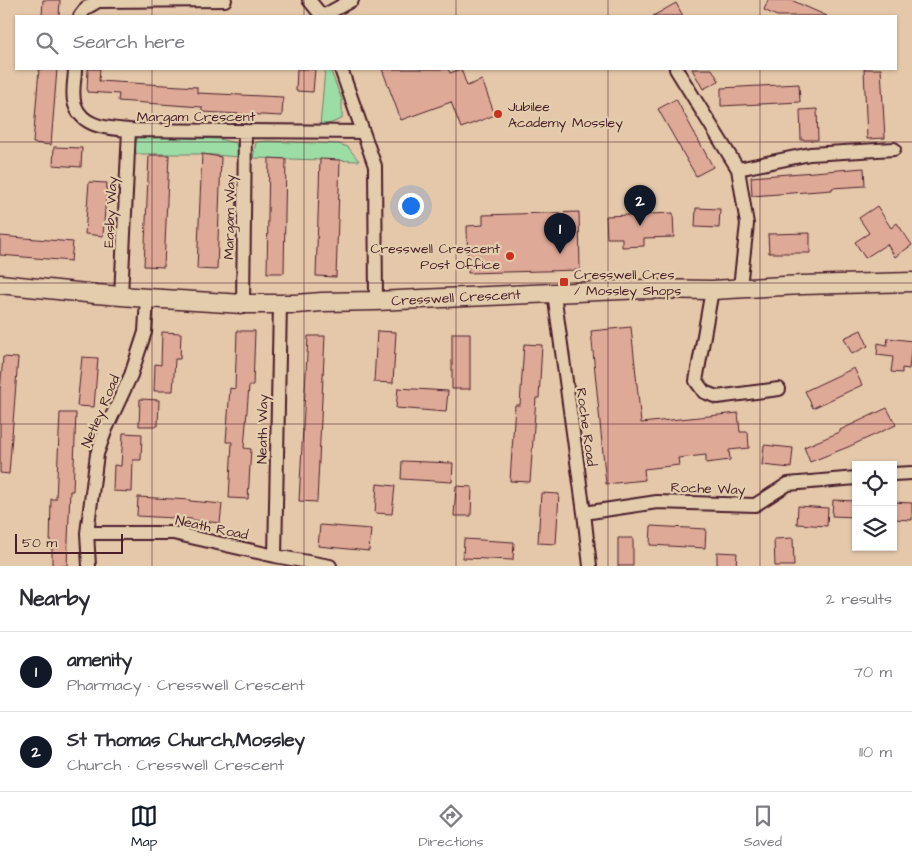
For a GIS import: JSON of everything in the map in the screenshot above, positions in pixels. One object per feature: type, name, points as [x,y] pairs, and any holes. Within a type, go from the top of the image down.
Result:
[{"type":"street","points":[[81,15],[86,8],[98,1],[225,0]]},
{"type":"street","points":[[309,0],[321,15]]},
{"type":"street","points":[[324,15],[352,0]]},
{"type":"street","name":"Margam Crescent","points":[[75,70],[75,105],[84,119],[101,127],[129,130],[363,132]]},
{"type":"street","points":[[341,70],[375,166],[376,301]]},
{"type":"street","points":[[677,70],[738,169],[747,224],[740,287]]},
{"type":"street","name":"Easby Way","points":[[121,296],[129,130]]},
{"type":"street","name":"Margam Way","points":[[244,304],[245,131]]},
{"type":"street","points":[[738,169],[810,154],[886,152]]},
{"type":"street","name":"Cresswell Crescent","points":[[0,284],[147,298],[244,304],[280,304],[554,292],[644,289],[712,290],[740,287],[912,282]]},
{"type":"street","points":[[712,290],[696,381],[704,392],[717,397],[779,389]]},
{"type":"street","name":"Roche Road","points":[[554,292],[590,566]]},
{"type":"street","name":"Netley Road","points":[[89,566],[87,533],[97,454],[106,429],[134,367],[145,332],[147,298]]},
{"type":"street","name":"Neath Way","points":[[274,556],[280,304]]},
{"type":"street","points":[[897,474],[912,473]]},
{"type":"street","name":"Roche Way","points":[[584,514],[657,502],[755,504],[788,484],[852,478]]},
{"type":"street","name":"Neath Road","points":[[87,533],[173,533],[274,556],[330,566]]},
{"type":"green space","points":[[325,70],[330,70],[342,100],[342,119],[320,127]]},
{"type":"green space","points":[[138,136],[218,139],[236,143],[239,157],[201,154],[136,154],[135,144]]},
{"type":"green space","points":[[256,142],[339,144],[348,147],[359,161],[253,158]]},
{"type":"building","points":[[43,0],[60,0],[59,15],[42,15]]},
{"type":"building","points":[[768,0],[791,0],[825,15],[775,15],[764,10]]},
{"type":"building","points":[[676,3],[682,15],[655,15]]},
{"type":"building","points":[[39,70],[57,70],[51,145],[33,143]]},
{"type":"building","points":[[88,70],[100,70],[99,81],[197,87],[197,93],[283,97],[282,116],[202,112],[202,107],[118,101],[119,94],[87,92]]},
{"type":"building","points":[[297,70],[315,70],[313,92],[296,91]]},
{"type":"building","points":[[382,70],[448,70],[450,73],[461,70],[467,86],[482,80],[495,115],[461,128],[451,102],[401,120]]},
{"type":"building","points":[[693,70],[713,70],[719,81],[703,89]]},
{"type":"building","points":[[864,70],[881,70],[885,138],[867,139]]},
{"type":"building","points":[[799,84],[800,102],[721,106],[721,88]]},
{"type":"building","points":[[676,99],[713,167],[696,176],[658,109]]},
{"type":"building","points":[[817,109],[818,140],[801,140],[800,110]]},
{"type":"building","points":[[54,147],[82,148],[81,167],[53,165]]},
{"type":"building","points":[[202,154],[221,157],[217,270],[197,269]]},
{"type":"building","points":[[149,155],[169,155],[164,267],[144,266]]},
{"type":"building","points":[[269,158],[286,159],[284,273],[267,273]]},
{"type":"building","points":[[320,159],[340,160],[336,277],[316,276]]},
{"type":"building","points":[[864,168],[865,186],[752,196],[751,177]]},
{"type":"building","points":[[89,182],[107,183],[103,236],[85,234]]},
{"type":"building","points":[[877,206],[891,228],[897,223],[912,245],[895,257],[887,244],[865,258],[855,242],[869,233],[859,218]]},
{"type":"building","points":[[696,208],[720,209],[719,228],[695,227]]},
{"type":"building","points":[[579,212],[580,270],[468,273],[467,226],[483,225],[483,215]]},
{"type":"building","points":[[673,213],[674,237],[644,238],[644,246],[622,247],[622,238],[607,238],[606,216]]},
{"type":"building","points":[[810,233],[810,253],[769,253],[768,234]]},
{"type":"building","points":[[0,236],[73,242],[71,261],[0,255]]},
{"type":"building","points":[[631,327],[641,423],[738,413],[740,432],[748,432],[749,448],[729,450],[730,460],[706,463],[706,455],[678,458],[679,465],[644,469],[645,480],[606,484],[591,331]]},
{"type":"building","points":[[861,330],[868,346],[852,354],[844,338]]},
{"type":"building","points":[[237,331],[255,331],[253,386],[249,386],[244,448],[251,449],[248,499],[229,498],[232,442],[226,442],[230,388],[235,389]]},
{"type":"building","points":[[377,331],[396,332],[393,383],[374,382]]},
{"type":"building","points":[[162,332],[181,333],[180,359],[175,359],[173,391],[154,391],[155,364],[161,365]]},
{"type":"building","points":[[452,333],[470,333],[470,389],[452,389]]},
{"type":"building","points":[[308,336],[325,336],[317,502],[299,501]]},
{"type":"building","points":[[888,338],[912,341],[909,369],[902,368],[902,373],[891,372],[893,357],[877,355],[878,343],[887,345]]},
{"type":"building","points":[[524,344],[542,345],[539,398],[536,398],[530,482],[510,481],[515,405],[520,405]]},
{"type":"building","points":[[3,357],[18,358],[9,474],[0,473],[0,391]]},
{"type":"building","points":[[82,357],[98,358],[94,407],[77,406]]},
{"type":"building","points":[[854,368],[862,385],[813,408],[805,391]]},
{"type":"building","points":[[398,388],[448,391],[446,412],[396,408]]},
{"type":"building","points":[[140,399],[159,400],[158,426],[139,426]]},
{"type":"building","points":[[887,408],[896,425],[810,462],[804,447],[840,432],[840,430]]},
{"type":"building","points":[[60,413],[76,413],[73,491],[70,491],[67,566],[52,566],[52,548],[50,548],[51,499],[56,499]]},
{"type":"building","points":[[123,433],[142,434],[141,460],[133,460],[132,492],[113,491],[114,465],[121,466]]},
{"type":"building","points":[[764,445],[793,448],[791,468],[762,465]]},
{"type":"building","points":[[402,461],[453,463],[452,482],[401,479]]},
{"type":"building","points":[[377,484],[395,486],[392,514],[375,513]]},
{"type":"building","points":[[456,486],[472,487],[471,516],[454,516]]},
{"type":"building","points":[[541,493],[559,494],[556,544],[538,543]]},
{"type":"building","points":[[138,497],[222,504],[220,523],[193,519],[137,516]]},
{"type":"building","points":[[833,500],[852,501],[852,517],[832,516]]},
{"type":"building","points":[[897,502],[912,503],[912,520],[897,519]]},
{"type":"building","points":[[798,506],[828,508],[827,526],[797,524]]},
{"type":"building","points":[[320,525],[371,529],[369,551],[318,546]]},
{"type":"building","points":[[651,526],[706,529],[705,548],[650,545]]},
{"type":"building","points":[[618,538],[633,538],[633,566],[618,566]]},
{"type":"building","points":[[793,538],[794,566],[775,566],[774,539]]},
{"type":"building","points":[[464,539],[514,542],[513,560],[463,558]]},
{"type":"building","points":[[717,552],[737,553],[736,566],[717,566]]},
{"type":"place","name":"Jubilee Academy Mossley","points":[[498,114]]},
{"type":"place","name":"St Thomas Church,Mossley","points":[[640,226]]},
{"type":"place","name":"amenity","points":[[560,254]]},
{"type":"place","name":"Cresswell Crescent Post Office","points":[[510,256]]},
{"type":"place","name":"Cresswell Cres / Mossley Shops","points":[[564,282]]}]
